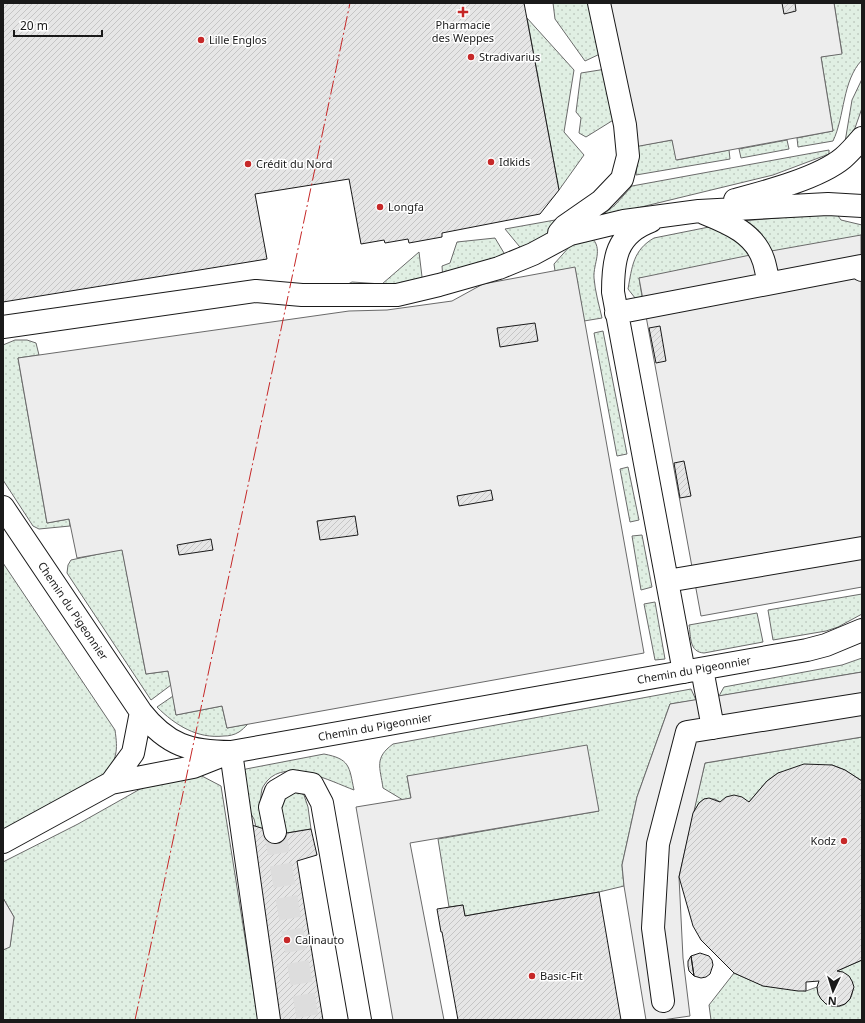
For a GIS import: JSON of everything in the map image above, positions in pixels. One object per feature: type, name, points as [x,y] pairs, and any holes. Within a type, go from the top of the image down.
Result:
[{"type":"street","points":[[546,247],[565,226],[601,202],[622,179],[628,156],[626,125],[599,3]]},
{"type":"street","points":[[699,211],[808,177],[833,165],[843,158],[862,138]]},
{"type":"street","points":[[9,327],[256,291],[302,294],[397,295],[499,268],[533,254],[570,234],[624,221],[699,211],[828,204],[862,206]]},
{"type":"street","points":[[699,211],[728,222],[752,240],[764,261],[769,284]]},
{"type":"street","points":[[664,216],[641,224],[628,233],[620,247],[615,261],[613,273],[613,292],[667,581],[693,671],[713,728]]},
{"type":"street","points":[[616,313],[862,268]]},
{"type":"street","name":"Chemin du Pigeonnier","points":[[3,507],[141,712],[152,726],[168,739],[182,746],[210,752],[231,752],[693,671],[820,647],[849,637],[862,630]]},
{"type":"street","points":[[667,581],[862,548]]},
{"type":"street","points":[[663,1001],[653,928],[658,844],[688,732],[862,704]]},
{"type":"street","points":[[112,783],[133,753],[141,712]]},
{"type":"street","points":[[3,842],[112,783],[193,767],[231,752],[269,1020]]},
{"type":"street","points":[[275,832],[270,808],[276,791],[293,781],[312,784],[322,803],[360,1020]]},
{"type":"green space","points":[[553,3],[590,3],[602,53],[585,61],[555,19]]},
{"type":"green space","points":[[834,3],[862,3],[862,60],[856,68],[847,88],[840,121],[833,141],[798,147],[797,138],[833,131],[821,57],[842,53]]},
{"type":"green space","points":[[527,18],[574,70],[564,132],[584,155],[559,190]]},
{"type":"green space","points":[[606,69],[615,119],[586,137],[579,133],[581,118],[576,112],[581,73]]},
{"type":"green space","points":[[862,79],[862,108],[855,128],[845,142],[852,100]]},
{"type":"green space","points":[[672,140],[677,160],[729,150],[730,159],[636,175],[638,146]]},
{"type":"green space","points":[[787,140],[789,149],[741,158],[739,149]]},
{"type":"green space","points":[[829,150],[829,154],[773,175],[600,217],[615,205],[632,186]]},
{"type":"green space","points":[[836,213],[841,220],[862,225],[862,238],[861,235],[787,272],[742,221]]},
{"type":"green space","points":[[555,220],[558,230],[524,252],[505,229]]},
{"type":"green space","points":[[709,227],[719,229],[747,247],[756,266],[639,278],[643,302],[639,303],[628,289],[632,266],[642,248],[654,238]]},
{"type":"green space","points":[[591,237],[597,246],[594,278],[602,318],[584,321],[575,268],[555,271],[554,264],[571,245]]},
{"type":"green space","points":[[495,238],[507,258],[443,280],[442,266],[450,263],[457,242]]},
{"type":"green space","points":[[419,252],[423,285],[348,284],[352,282],[382,284]]},
{"type":"green space","points":[[603,331],[627,454],[617,456],[594,333]]},
{"type":"green space","points":[[15,340],[27,340],[36,343],[39,355],[18,358],[47,523],[69,519],[70,526],[39,529],[33,526],[3,480],[3,345]]},
{"type":"green space","points":[[628,467],[639,520],[630,522],[620,469]]},
{"type":"green space","points":[[642,535],[652,587],[641,590],[632,536]]},
{"type":"green space","points":[[122,549],[146,674],[168,671],[171,685],[151,700],[67,573],[68,565],[71,560]]},
{"type":"green space","points":[[3,563],[115,730],[116,754],[105,776],[3,831]]},
{"type":"green space","points":[[862,594],[862,614],[838,627],[826,631],[773,640],[768,610]]},
{"type":"green space","points":[[655,602],[665,659],[655,660],[644,604]]},
{"type":"green space","points":[[757,613],[763,642],[704,653],[699,652],[693,647],[689,625]]},
{"type":"green space","points":[[862,658],[862,672],[719,696],[724,687],[842,665]]},
{"type":"green space","points":[[691,689],[696,700],[670,704],[637,797],[622,865],[624,886],[599,892],[465,916],[463,905],[449,907],[438,839],[599,811],[407,776],[411,798],[403,800],[383,788],[380,763],[383,754],[387,749],[393,744]]},
{"type":"green space","points":[[173,696],[176,715],[222,706],[227,728],[248,724],[239,732],[230,736],[214,736],[196,733],[171,720],[157,707]]},
{"type":"green space","points":[[862,737],[862,781],[845,770],[832,765],[778,773],[767,781],[749,802],[720,802],[715,799],[704,799],[699,803],[693,813],[705,763]]},
{"type":"green space","points":[[324,754],[344,761],[349,769],[354,790],[321,777],[297,771],[286,771],[275,774],[267,781],[262,789],[261,804],[263,829],[256,827],[254,819],[247,807],[242,771]]},
{"type":"green space","points":[[200,775],[221,786],[258,1020],[3,1020],[3,950],[10,946],[14,917],[3,898],[3,862],[78,824],[142,788]]},
{"type":"green space","points":[[296,790],[304,795],[308,807],[311,829],[281,834],[281,795]]},
{"type":"green space","points":[[862,960],[862,1020],[711,1020],[709,1005],[734,973],[764,986],[806,991],[817,987],[819,995],[824,1002],[837,1007],[844,1005],[849,1000],[853,987],[851,980],[846,975],[837,971]]},
{"type":"shaded area","points":[[590,3],[834,3],[842,54],[821,57],[833,131],[676,160],[672,140],[618,150],[615,119]]},
{"type":"shaded area","points":[[861,235],[862,587],[701,616],[639,278],[760,253]]},
{"type":"shaded area","points":[[575,267],[644,653],[227,728],[222,706],[176,715],[168,671],[146,674],[122,550],[77,558],[69,519],[47,523],[18,358],[349,311],[387,310],[452,301],[483,284]]},
{"type":"shaded area","points":[[862,672],[862,737],[705,763],[679,877],[683,958],[690,1016],[662,1020],[646,1020],[624,886],[622,865],[637,797],[670,704]]},
{"type":"shaded area","points":[[587,745],[599,811],[410,843],[444,1020],[393,1020],[356,807],[411,798],[407,776]]},
{"type":"shaded area","points":[[3,898],[14,917],[10,947],[3,950]]},
{"type":"building","points":[[3,3],[524,3],[559,190],[540,214],[442,233],[442,237],[409,243],[408,239],[385,243],[384,240],[361,244],[349,179],[255,194],[267,259],[3,302]]},
{"type":"building","points":[[782,3],[795,3],[796,11],[784,14]]},
{"type":"building","points":[[535,323],[538,341],[500,347],[497,328]]},
{"type":"building","points":[[660,326],[666,361],[656,363],[649,328]]},
{"type":"building","points":[[684,461],[691,496],[680,498],[674,463]]},
{"type":"building","points":[[491,490],[493,500],[459,506],[457,496]]},
{"type":"building","points":[[355,516],[358,535],[320,540],[317,521]]},
{"type":"building","points":[[211,539],[213,550],[179,555],[177,545]]},
{"type":"building","points":[[804,764],[832,765],[845,770],[862,781],[862,960],[837,971],[843,972],[849,976],[854,987],[850,999],[845,1004],[839,1006],[826,1004],[821,999],[818,994],[817,987],[819,981],[806,982],[806,991],[798,991],[763,986],[734,973],[701,940],[693,926],[679,877],[693,813],[699,803],[704,799],[709,798],[720,802],[726,797],[734,795],[742,797],[749,802],[767,781],[778,773]]},
{"type":"building","name":"Calinauto","points":[[245,823],[281,834],[311,829],[317,855],[297,861],[323,1020],[277,1020]]},
{"type":"building","name":"Basic-Fit","points":[[599,892],[621,1020],[458,1020],[437,909],[463,905],[465,916]]},
{"type":"building","points":[[700,953],[709,956],[713,965],[710,974],[701,978],[694,976],[691,956]]},
{"type":"building","points":[[691,956],[694,976],[689,971],[688,966],[688,961]]},
{"type":"tunnel","points":[[275,832],[308,1020]]},
{"type":"power","points":[[135,1020],[350,3]]},
{"type":"place","name":"Pharmacie des Weppes","points":[[463,12]]},
{"type":"place","name":"Lille Englos","points":[[201,40]]},
{"type":"place","name":"Stradivarius","points":[[471,57]]},
{"type":"place","name":"Idkids","points":[[491,162]]},
{"type":"place","name":"Crédit du Nord","points":[[248,164]]},
{"type":"place","name":"Longfa","points":[[380,207]]},
{"type":"place","name":"Kodz","points":[[844,841]]},
{"type":"place","name":"Calinauto","points":[[287,940]]},
{"type":"place","name":"Basic-Fit","points":[[532,976]]}]
